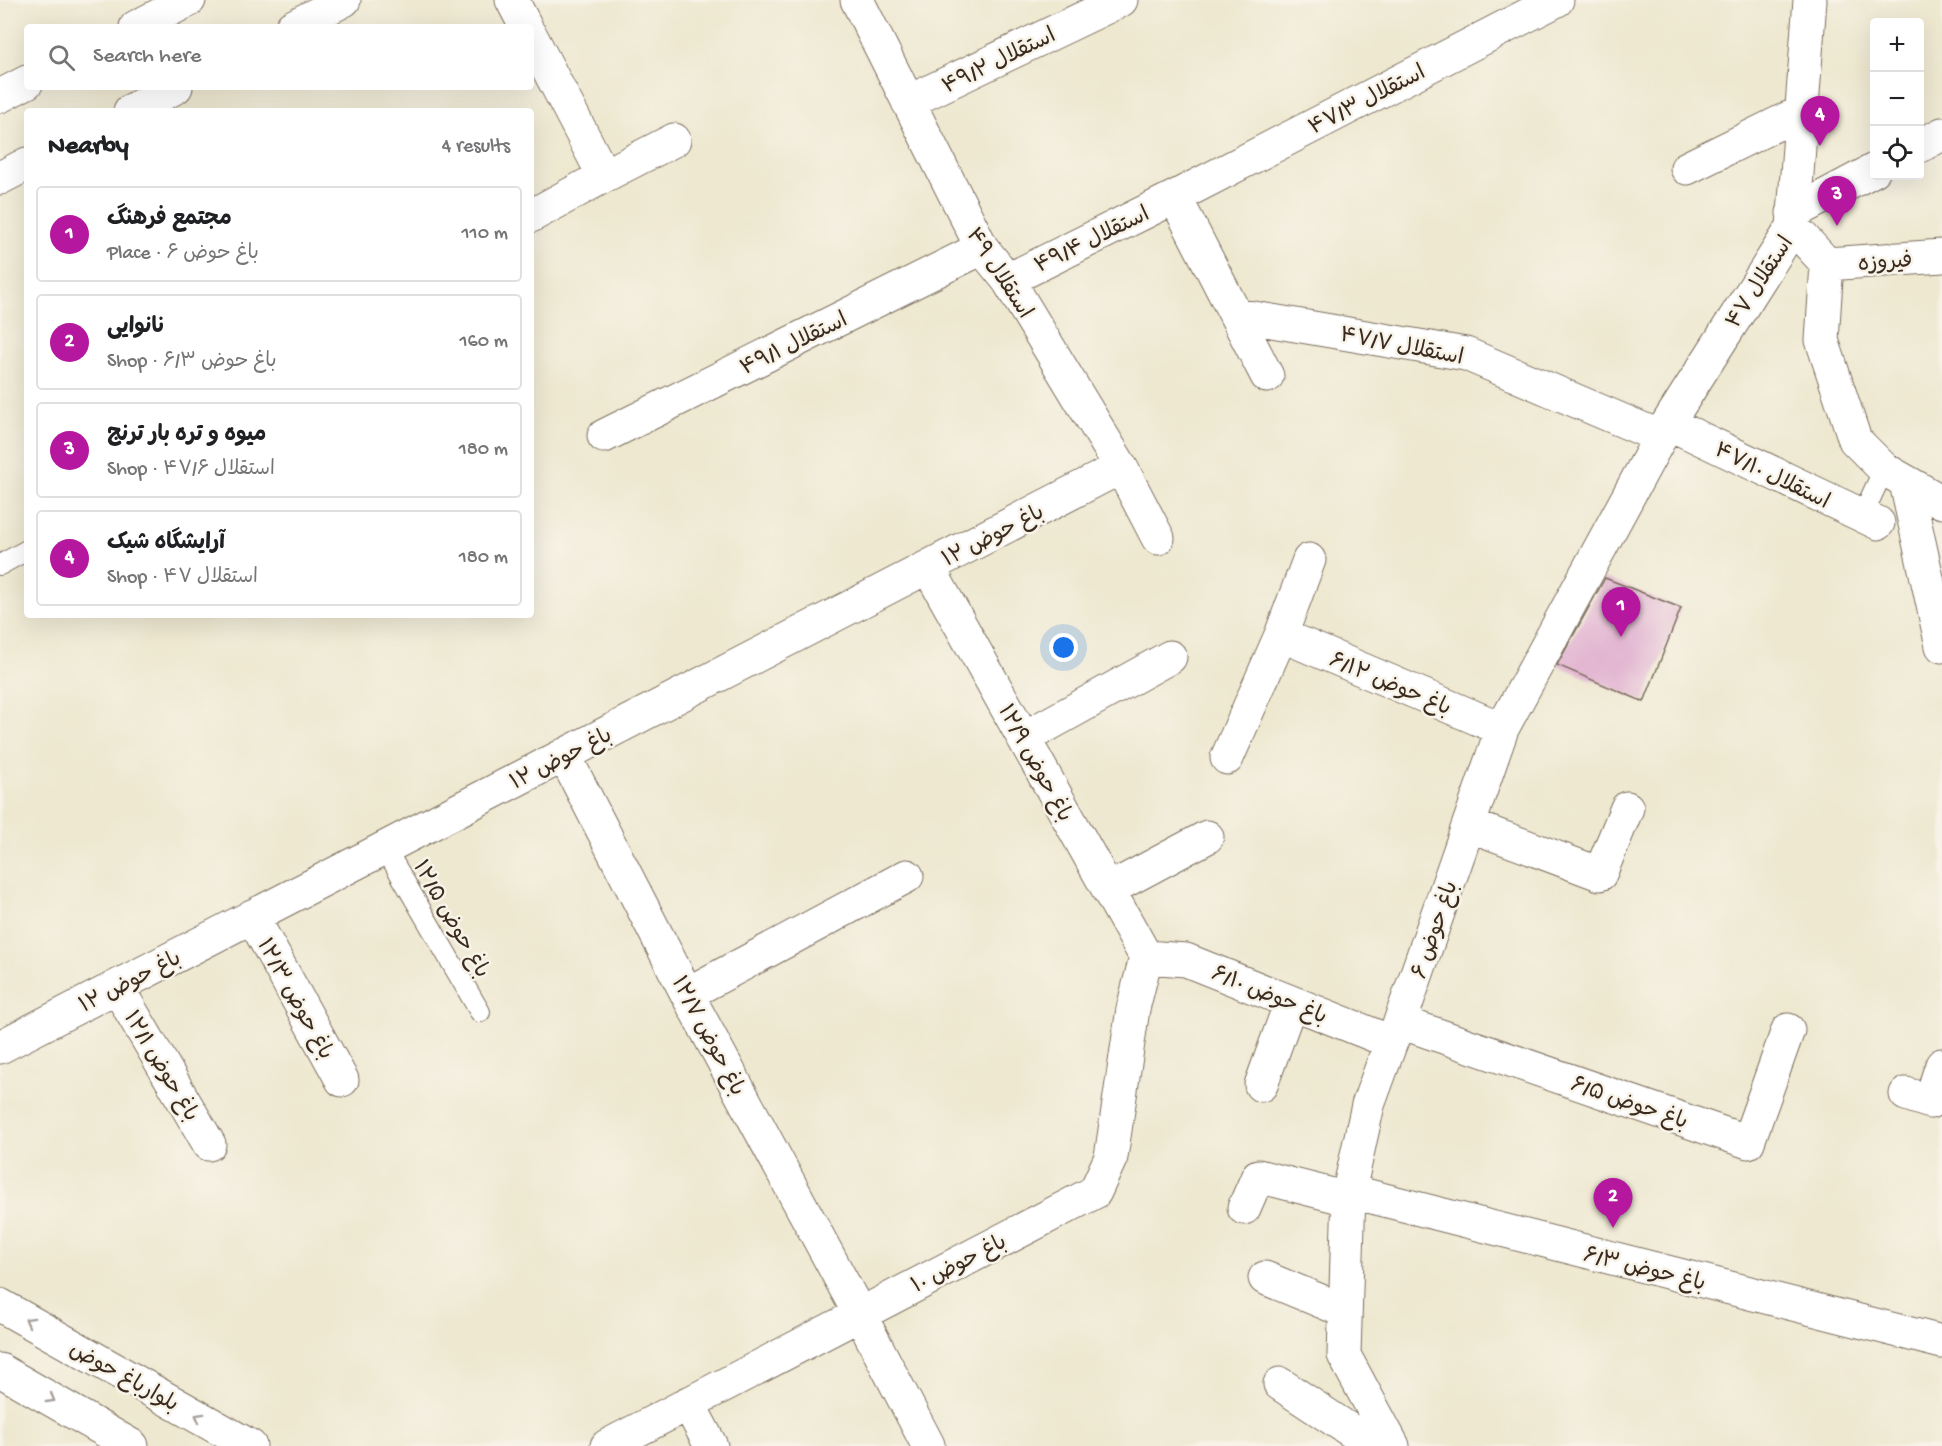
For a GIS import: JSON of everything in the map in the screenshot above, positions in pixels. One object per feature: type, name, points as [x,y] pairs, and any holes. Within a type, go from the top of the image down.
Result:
[{"type":"street","points":[[142,24],[189,0]]},
{"type":"street","points":[[298,24],[345,0]]},
{"type":"street","points":[[512,0],[524,24]]},
{"type":"street","name":"۴۹ استقلال","points":[[857,0],[982,248],[1008,280],[1121,467],[1158,538]]},
{"type":"street","name":"۴۹/۲ استقلال","points":[[908,102],[1120,0]]},
{"type":"street","name":"۴۷/۳ استقلال","points":[[1175,197],[1557,0]]},
{"type":"street","name":"۴۷ استقلال","points":[[1664,430],[1793,220],[1810,0]]},
{"type":"street","points":[[534,42],[604,176]]},
{"type":"street","points":[[0,96],[24,84]]},
{"type":"street","points":[[136,108],[170,90]]},
{"type":"street","points":[[1687,168],[1801,112]]},
{"type":"street","points":[[1924,144],[1942,134]]},
{"type":"street","points":[[534,214],[674,140]]},
{"type":"street","points":[[0,178],[24,166]]},
{"type":"street","points":[[1870,173],[1793,220],[1827,264],[1822,340],[1856,440],[1895,476],[1942,502]]},
{"type":"street","points":[[1175,197],[1267,376]]},
{"type":"street","name":"۴۹/۴ استقلال","points":[[1008,280],[1175,197]]},
{"type":"street","name":"۴۹/۱ استقلال","points":[[604,436],[982,248]]},
{"type":"street","name":"فیروزه","points":[[1827,264],[1942,256]]},
{"type":"street","name":"۴۷/۷ استقلال","points":[[1236,315],[1466,354],[1664,430]]},
{"type":"street","name":"۴۷/۱۰ استقلال","points":[[1664,430],[1870,520]]},
{"type":"street","name":"۶ باغ حوض","points":[[1393,1446],[1344,1355],[1348,1195],[1368,1104],[1502,729],[1664,430]]},
{"type":"street","name":"۱۲ باغ حوض","points":[[0,1047],[1121,467]]},
{"type":"street","points":[[1895,476],[1942,646]]},
{"type":"street","points":[[1227,758],[1281,635],[1309,560]]},
{"type":"street","name":"۱۲/۹ باغ حوض","points":[[928,567],[1146,957]]},
{"type":"street","name":"۶/۱۲ باغ حوض","points":[[1281,635],[1502,729]]},
{"type":"street","points":[[1024,738],[1170,657]]},
{"type":"street","name":"۱۲/۷ باغ حوض","points":[[564,755],[687,994],[928,1445]]},
{"type":"street","points":[[1469,825],[1600,874],[1627,808]]},
{"type":"street","points":[[1108,890],[1206,837]]},
{"type":"street","points":[[687,994],[907,876]]},
{"type":"street","name":"۱۲/۳ باغ حوض","points":[[252,916],[342,1080]]},
{"type":"street","name":"۶/۱۰ باغ حوض","points":[[1146,957],[1186,960],[1291,1002],[1395,1032]]},
{"type":"street","name":"۱۰ باغ حوض","points":[[607,1446],[1095,1192],[1111,1157],[1133,1009],[1146,957]]},
{"type":"street","name":"۱۲/۱ باغ حوض","points":[[117,987],[210,1144]]},
{"type":"street","points":[[1261,1085],[1291,1002]]},
{"type":"street","name":"۶/۵ باغ حوض","points":[[1395,1032],[1748,1142],[1788,1030]]},
{"type":"street","points":[[1906,1094],[1930,1102],[1942,1065]]},
{"type":"street","name":"۶/۳ باغ حوض","points":[[1244,1208],[1258,1176],[1348,1195],[1942,1342]]},
{"type":"street","points":[[1265,1278],[1345,1311]]},
{"type":"street","name":"بلوارباغ حوض","points":[[0,1305],[250,1446]]},
{"type":"street","points":[[0,1370],[132,1446]]},
{"type":"street","points":[[1280,1384],[1374,1446]]},
{"type":"street","points":[[688,1403],[711,1446]]},
{"type":"lane","points":[[1870,520],[1895,476]]},
{"type":"lane","points":[[0,565],[24,552]]},
{"type":"lane","name":"۱۲/۵ باغ حوض","points":[[385,848],[480,1012]]},
{"type":"building","points":[[1605,578],[1681,608],[1644,702],[1557,665]]},
{"type":"place","name":"آرایشگاه شیک","points":[[1820,146]]},
{"type":"place","name":"میوه و تره بار ترنج","points":[[1837,226]]},
{"type":"place","name":"مجتمع فرهنگ","points":[[1621,637]]},
{"type":"place","name":"نانوایی","points":[[1613,1228]]}]
